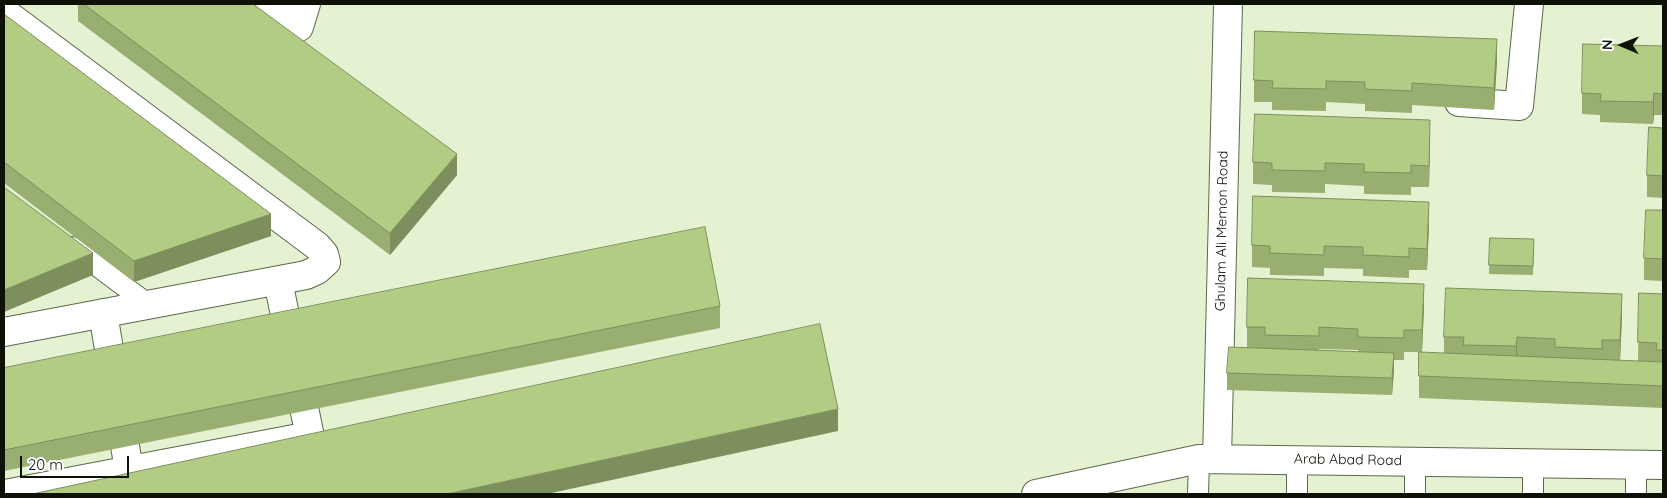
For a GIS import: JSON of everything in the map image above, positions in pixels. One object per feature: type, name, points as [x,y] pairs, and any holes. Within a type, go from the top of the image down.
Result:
[{"type":"street","points":[[270,4],[299,28],[306,4]]},
{"type":"street","name":"Ghulam Ali Memon Road","points":[[1208,459],[1228,4]]},
{"type":"street","points":[[1430,101],[1519,106],[1529,4]]},
{"type":"street","points":[[4,12],[317,246],[324,254],[326,262],[318,270],[306,275],[4,332]]},
{"type":"street","points":[[278,280],[323,494]]},
{"type":"street","points":[[103,313],[134,494]]},
{"type":"street","name":"Arab Abad Road","points":[[1036,494],[1208,459],[1663,464]]},
{"type":"lane","points":[[57,236],[149,304]]},
{"type":"lane","points":[[4,490],[309,432]]},
{"type":"lane","points":[[1198,494],[1208,459]]},
{"type":"lane","points":[[1296,494],[1297,460]]},
{"type":"lane","points":[[1415,461],[1415,494]]},
{"type":"lane","points":[[1533,463],[1533,494]]},
{"type":"lane","points":[[1636,464],[1636,494]]},
{"type":"building","points":[[84,4],[253,4],[457,154],[390,233]]},
{"type":"building","points":[[4,14],[271,214],[134,261],[4,162]]},
{"type":"building","points":[[1255,31],[1497,39],[1494,88],[1412,83],[1412,91],[1365,89],[1365,82],[1326,81],[1326,89],[1272,88],[1273,81],[1254,80]]},
{"type":"building","points":[[1583,44],[1663,46],[1663,94],[1654,93],[1653,102],[1600,101],[1601,94],[1582,93]]},
{"type":"building","points":[[1255,114],[1430,120],[1429,166],[1411,165],[1411,173],[1364,172],[1364,164],[1325,163],[1325,171],[1272,170],[1272,163],[1253,162]]},
{"type":"building","points":[[1649,127],[1663,128],[1663,176],[1647,175]]},
{"type":"building","points":[[4,187],[93,253],[4,290]]},
{"type":"building","points":[[1253,196],[1429,202],[1427,249],[1409,248],[1409,257],[1363,255],[1363,247],[1324,246],[1324,255],[1270,253],[1270,246],[1252,245]]},
{"type":"building","points":[[1646,210],[1663,210],[1663,259],[1644,258]]},
{"type":"building","points":[[705,227],[720,306],[4,450],[4,368]]},
{"type":"building","points":[[1490,238],[1534,239],[1533,266],[1489,265]]},
{"type":"building","points":[[1248,278],[1424,284],[1422,330],[1404,330],[1404,338],[1358,337],[1358,329],[1319,327],[1319,336],[1265,335],[1265,327],[1247,327]]},
{"type":"building","points":[[1446,288],[1622,294],[1620,340],[1602,340],[1602,349],[1555,347],[1555,339],[1517,337],[1516,346],[1463,345],[1464,337],[1444,337]]},
{"type":"building","points":[[1639,293],[1663,294],[1663,350],[1656,350],[1657,343],[1638,342]]},
{"type":"building","points":[[820,324],[838,409],[447,494],[33,494]]},
{"type":"building","points":[[1229,347],[1394,353],[1392,378],[1227,373]]},
{"type":"building","points":[[1419,352],[1663,362],[1663,386],[1419,376]]}]
